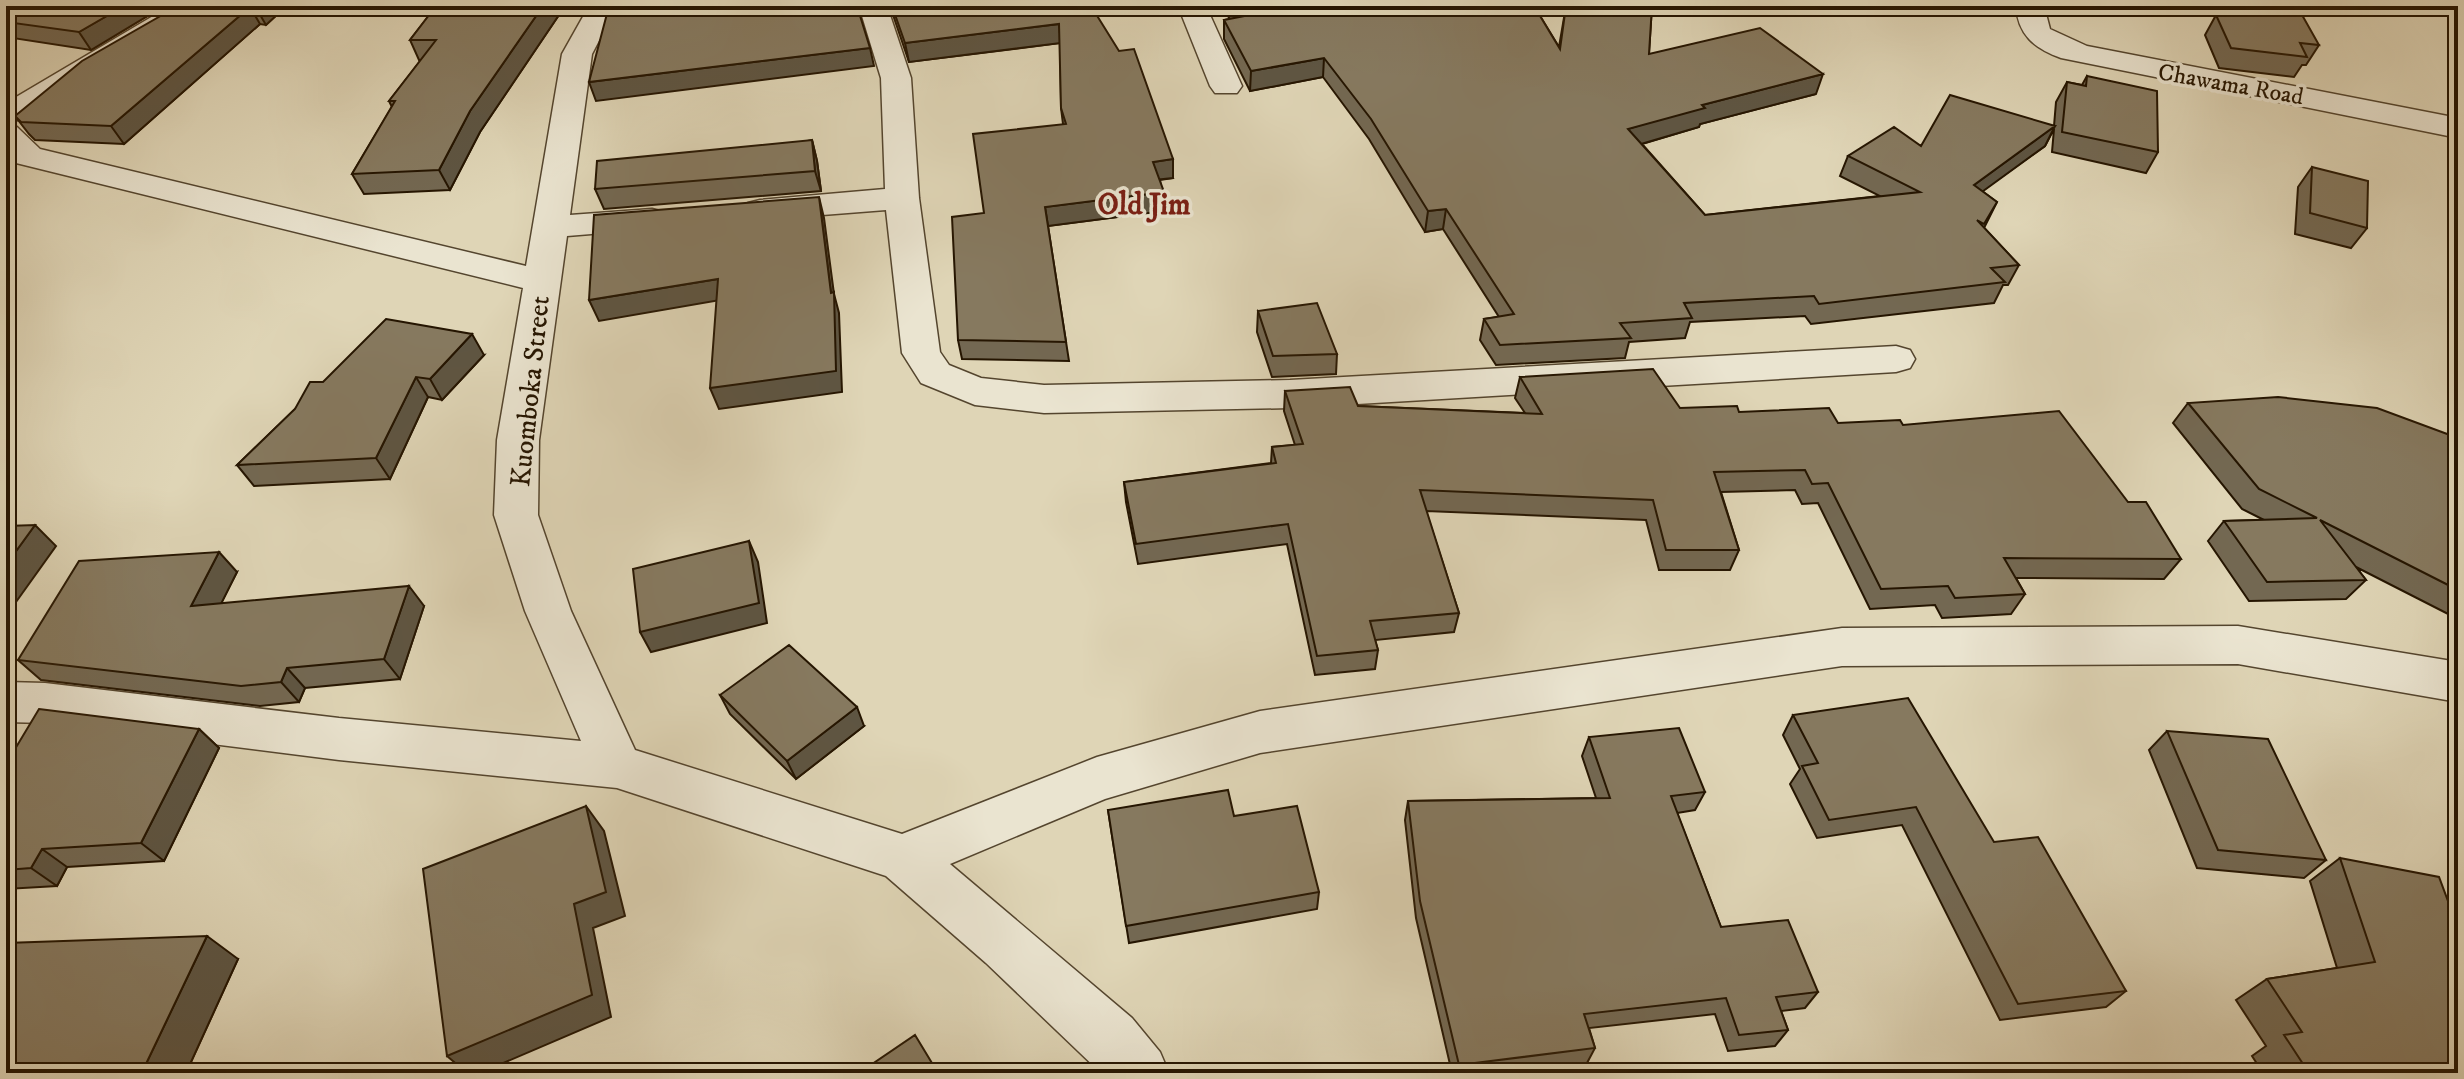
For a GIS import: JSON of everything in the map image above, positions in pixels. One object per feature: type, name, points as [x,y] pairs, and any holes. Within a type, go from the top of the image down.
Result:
[{"type":"street","points":[[6,116],[191,6]]},
{"type":"street","name":"Kuomboka Street","points":[[603,6],[577,54],[518,440],[516,515],[548,611],[617,766]]},
{"type":"street","points":[[873,6],[896,78],[902,198],[921,353],[935,374],[975,391],[1044,399],[1290,394],[1896,359]]},
{"type":"street","points":[[1192,6],[1226,86]]},
{"type":"street","name":"Chawama Road","points":[[2030,6],[2031,23],[2041,38],[2069,50],[2167,74],[2416,116],[2458,128]]},
{"type":"street","points":[[6,134],[28,156],[541,281]]},
{"type":"street","points":[[733,212],[902,198]]},
{"type":"street","points":[[549,227],[687,216]]},
{"type":"street","points":[[903,858],[1097,779],[1260,732],[1842,647],[2238,645],[2458,682]]},
{"type":"street","points":[[6,702],[45,703],[339,739],[617,766],[903,858],[1006,944],[1111,1039],[1139,1073]]},
{"type":"building","points":[[6,6],[124,6],[79,32],[6,22]]},
{"type":"building","points":[[178,6],[258,6],[250,7],[111,126],[21,122],[15,116],[82,61]]},
{"type":"building","points":[[436,6],[543,6],[470,111],[439,170],[352,174],[395,101],[389,101],[436,40],[410,40]]},
{"type":"building","points":[[609,6],[857,6],[870,48],[589,82]]},
{"type":"building","points":[[892,6],[1091,6],[1119,51],[1134,49],[1173,159],[1153,162],[1164,192],[1045,207],[1066,342],[958,340],[952,217],[984,213],[973,134],[1066,124],[1061,108],[1059,24],[905,43]]},
{"type":"building","points":[[1235,6],[1534,6],[1560,49],[1566,6],[1652,6],[1649,54],[1760,28],[1823,74],[1702,105],[1705,108],[1628,129],[1705,215],[1920,192],[1848,156],[1894,127],[1921,146],[1950,95],[2055,126],[1974,185],[1997,202],[1984,224],[1977,220],[2019,265],[1991,268],[2005,282],[1819,304],[1814,296],[1684,303],[1692,318],[1620,323],[1631,338],[1500,345],[1484,319],[1514,314],[1446,209],[1428,211],[1371,119],[1324,58],[1251,71],[1224,20],[1244,16]]},
{"type":"building","points":[[2228,6],[2297,6],[2319,45],[2300,43],[2307,57],[2231,48],[2216,15]]},
{"type":"building","points":[[2087,76],[2157,91],[2158,152],[2062,132],[2067,82],[2086,86]]},
{"type":"building","points":[[812,140],[815,171],[595,189],[597,161]]},
{"type":"building","points":[[2312,167],[2368,181],[2367,228],[2310,213]]},
{"type":"building","points":[[819,197],[831,293],[834,292],[836,371],[710,388],[718,279],[589,300],[594,215]]},
{"type":"building","points":[[1317,303],[1337,354],[1273,356],[1258,311]]},
{"type":"building","points":[[386,319],[472,334],[430,379],[416,377],[376,458],[237,465],[295,409],[310,382],[323,382]]},
{"type":"building","points":[[1653,369],[1680,408],[1737,406],[1739,412],[1829,408],[1838,423],[1900,420],[1903,425],[2059,411],[2128,502],[2146,502],[2181,559],[2004,558],[2025,594],[1955,598],[1948,586],[1881,589],[1828,483],[1812,484],[1805,470],[1714,472],[1739,550],[1666,550],[1653,500],[1420,490],[1459,613],[1370,621],[1378,650],[1317,656],[1288,524],[1136,544],[1124,482],[1276,463],[1272,447],[1303,444],[1285,391],[1350,387],[1358,406],[1542,414],[1520,377]]},
{"type":"building","points":[[2278,397],[2377,408],[2458,438],[2458,590],[2320,520],[2366,580],[2267,582],[2224,521],[2317,518],[2259,489],[2188,403]]},
{"type":"building","points":[[35,525],[6,565],[6,526]]},
{"type":"building","points":[[749,541],[759,603],[640,632],[633,569]]},
{"type":"building","points":[[219,552],[191,606],[409,586],[384,659],[287,668],[281,682],[241,686],[18,660],[79,561]]},
{"type":"building","points":[[789,645],[857,707],[787,761],[720,695]]},
{"type":"building","points":[[1908,698],[1994,842],[2038,837],[2126,991],[2018,1004],[1916,807],[1829,820],[1802,766],[1818,763],[1793,715]]},
{"type":"building","points":[[39,709],[199,729],[141,843],[42,849],[31,868],[6,870],[6,764]]},
{"type":"building","points":[[1679,728],[1705,792],[1671,796],[1721,927],[1788,920],[1818,992],[1776,997],[1788,1030],[1739,1035],[1726,998],[1584,1014],[1595,1048],[1459,1065],[1420,901],[1408,801],[1610,798],[1589,737]]},
{"type":"building","points":[[2167,731],[2268,739],[2326,860],[2218,850]]},
{"type":"building","points":[[1228,790],[1234,816],[1297,806],[1319,892],[1126,926],[1108,810]]},
{"type":"building","points":[[586,806],[606,892],[574,904],[592,995],[447,1056],[423,869]]},
{"type":"building","points":[[2340,858],[2439,877],[2458,928],[2458,1073],[2309,1073],[2284,1035],[2302,1032],[2267,979],[2375,962]]},
{"type":"building","points":[[207,936],[145,1066],[6,1070],[6,943]]},
{"type":"building","points":[[915,1035],[938,1073],[859,1073]]},
{"type":"district","name":"Old Jim","points":[[1144,204]]}]
